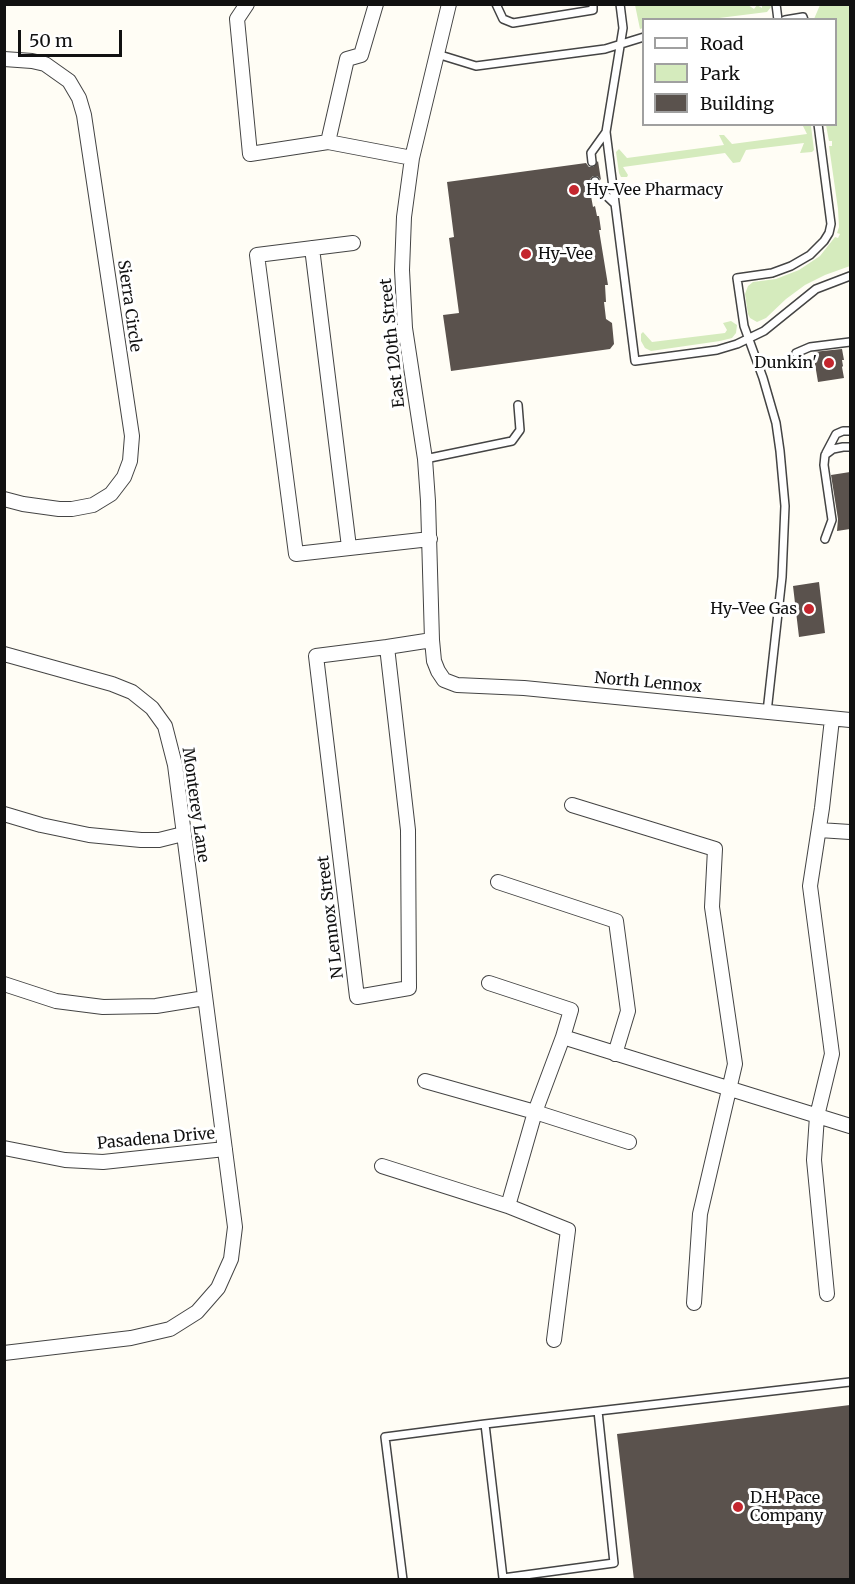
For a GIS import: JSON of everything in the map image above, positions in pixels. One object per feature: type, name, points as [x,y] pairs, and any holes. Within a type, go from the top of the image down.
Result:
[{"type":"street","points":[[247,4],[237,19],[250,154],[328,142],[412,158]]},
{"type":"street","points":[[328,142],[347,59],[361,55],[376,4]]},
{"type":"street","name":"East 120th Street","points":[[444,680],[434,662],[425,459],[405,328],[402,270],[404,216],[412,158],[449,4]]},
{"type":"street","name":"Sierra Circle","points":[[4,59],[32,60],[45,64],[69,81],[79,98],[86,126],[132,436],[130,461],[124,477],[111,494],[93,505],[59,509],[4,499]]},
{"type":"street","points":[[353,243],[257,255],[296,554],[430,539]]},
{"type":"street","points":[[312,248],[349,548]]},
{"type":"street","name":"N Lennox Street","points":[[387,647],[408,830],[409,988],[357,997],[316,656],[432,640]]},
{"type":"street","name":"Monterey Lane","points":[[4,654],[112,684],[132,692],[152,708],[165,726],[172,750],[225,1149]]},
{"type":"street","name":"North Lennox","points":[[444,680],[457,685],[524,688],[850,720]]},
{"type":"street","points":[[827,1294],[814,1160],[817,1116],[832,1054],[810,886],[832,719]]},
{"type":"street","points":[[572,805],[715,849],[712,907],[735,1064],[700,1214],[694,1303]]},
{"type":"street","points":[[4,814],[40,825],[89,835],[159,840],[183,834]]},
{"type":"street","points":[[819,830],[850,832]]},
{"type":"street","points":[[498,882],[616,921],[628,1011],[615,1054]]},
{"type":"street","points":[[489,983],[571,1010],[535,1112],[508,1206]]},
{"type":"street","points":[[4,984],[56,1001],[104,1007],[156,1006],[205,998]]},
{"type":"street","points":[[563,1037],[850,1126]]},
{"type":"street","points":[[425,1082],[535,1112],[629,1142]]},
{"type":"street","name":"Pasadena Drive","points":[[4,1148],[65,1160],[103,1162],[225,1149],[235,1227],[231,1259],[218,1288],[197,1312],[170,1329],[155,1334],[4,1353]]},
{"type":"street","points":[[382,1166],[508,1206],[568,1230],[554,1340]]},
{"type":"lane","points":[[496,4],[502,19],[513,23],[593,10],[593,4]]},
{"type":"lane","points":[[620,4],[623,28],[606,132],[635,361],[717,350],[748,338],[764,331],[816,289],[850,276]]},
{"type":"lane","points":[[437,54],[476,66],[605,49],[642,38]]},
{"type":"lane","points":[[767,712],[782,577],[784,506],[776,423],[744,326],[737,278],[772,273],[791,266],[810,255],[824,241],[829,232],[831,224],[818,126]]},
{"type":"lane","points":[[592,162],[591,153],[606,132]]},
{"type":"lane","points":[[595,181],[595,185],[615,204]]},
{"type":"lane","points":[[796,353],[810,347],[850,342]]},
{"type":"lane","points":[[425,459],[512,441],[520,430],[518,405]]},
{"type":"lane","points":[[825,540],[832,520],[824,465],[825,455],[836,434],[850,431]]},
{"type":"lane","points":[[825,455],[833,449],[850,447]]},
{"type":"lane","points":[[403,1580],[385,1437],[850,1382]]},
{"type":"lane","points":[[485,1424],[503,1579],[614,1563],[598,1411]]},
{"type":"green space","points":[[635,5],[748,5],[754,9],[757,5],[762,8],[762,5],[771,7],[767,12],[719,18],[642,18],[642,28],[640,29]]},
{"type":"green space","points":[[820,5],[849,5],[850,266],[805,285],[766,318],[757,322],[748,314],[745,294],[748,286],[753,282],[776,279],[799,270],[820,256],[840,234],[837,233],[838,209],[829,146],[832,146],[832,141],[829,141],[826,126],[837,126],[837,18],[814,18]]},
{"type":"green space","points":[[803,126],[811,126],[814,150],[812,152],[800,153],[804,143],[746,150],[740,162],[733,163],[725,153],[623,167],[627,177],[621,177],[619,173],[616,152],[619,149],[627,158],[724,145],[719,135],[724,135],[732,144],[807,134]]},
{"type":"green space","points":[[731,321],[737,325],[736,333],[732,338],[720,341],[651,351],[645,348],[641,341],[643,332],[652,342],[725,333],[727,330],[723,323]]},
{"type":"building","name":"Hy-Vee","points":[[598,161],[601,180],[593,176],[589,185],[593,207],[595,206],[597,216],[599,216],[601,230],[599,230],[608,285],[605,285],[606,302],[604,302],[606,319],[612,323],[614,344],[610,349],[451,371],[443,315],[459,313],[449,238],[454,237],[447,182],[586,163],[589,167],[593,167]]},
{"type":"building","name":"Dunkin'","points":[[842,349],[844,378],[818,382],[813,352]]},
{"type":"building","points":[[850,472],[850,529],[837,531],[838,519],[831,475]]},
{"type":"building","name":"Hy-Vee Gas","points":[[819,582],[825,633],[799,637],[793,586]]},
{"type":"building","name":"D.H. Pace Company","points":[[850,1405],[850,1580],[634,1580],[617,1434]]},
{"type":"place","name":"Hy-Vee Pharmacy","points":[[574,190]]},
{"type":"place","name":"Hy-Vee","points":[[526,254]]},
{"type":"place","name":"Dunkin'","points":[[829,363]]},
{"type":"place","name":"Hy-Vee Gas","points":[[809,609]]},
{"type":"place","name":"D.H. Pace Company","points":[[738,1507]]}]
